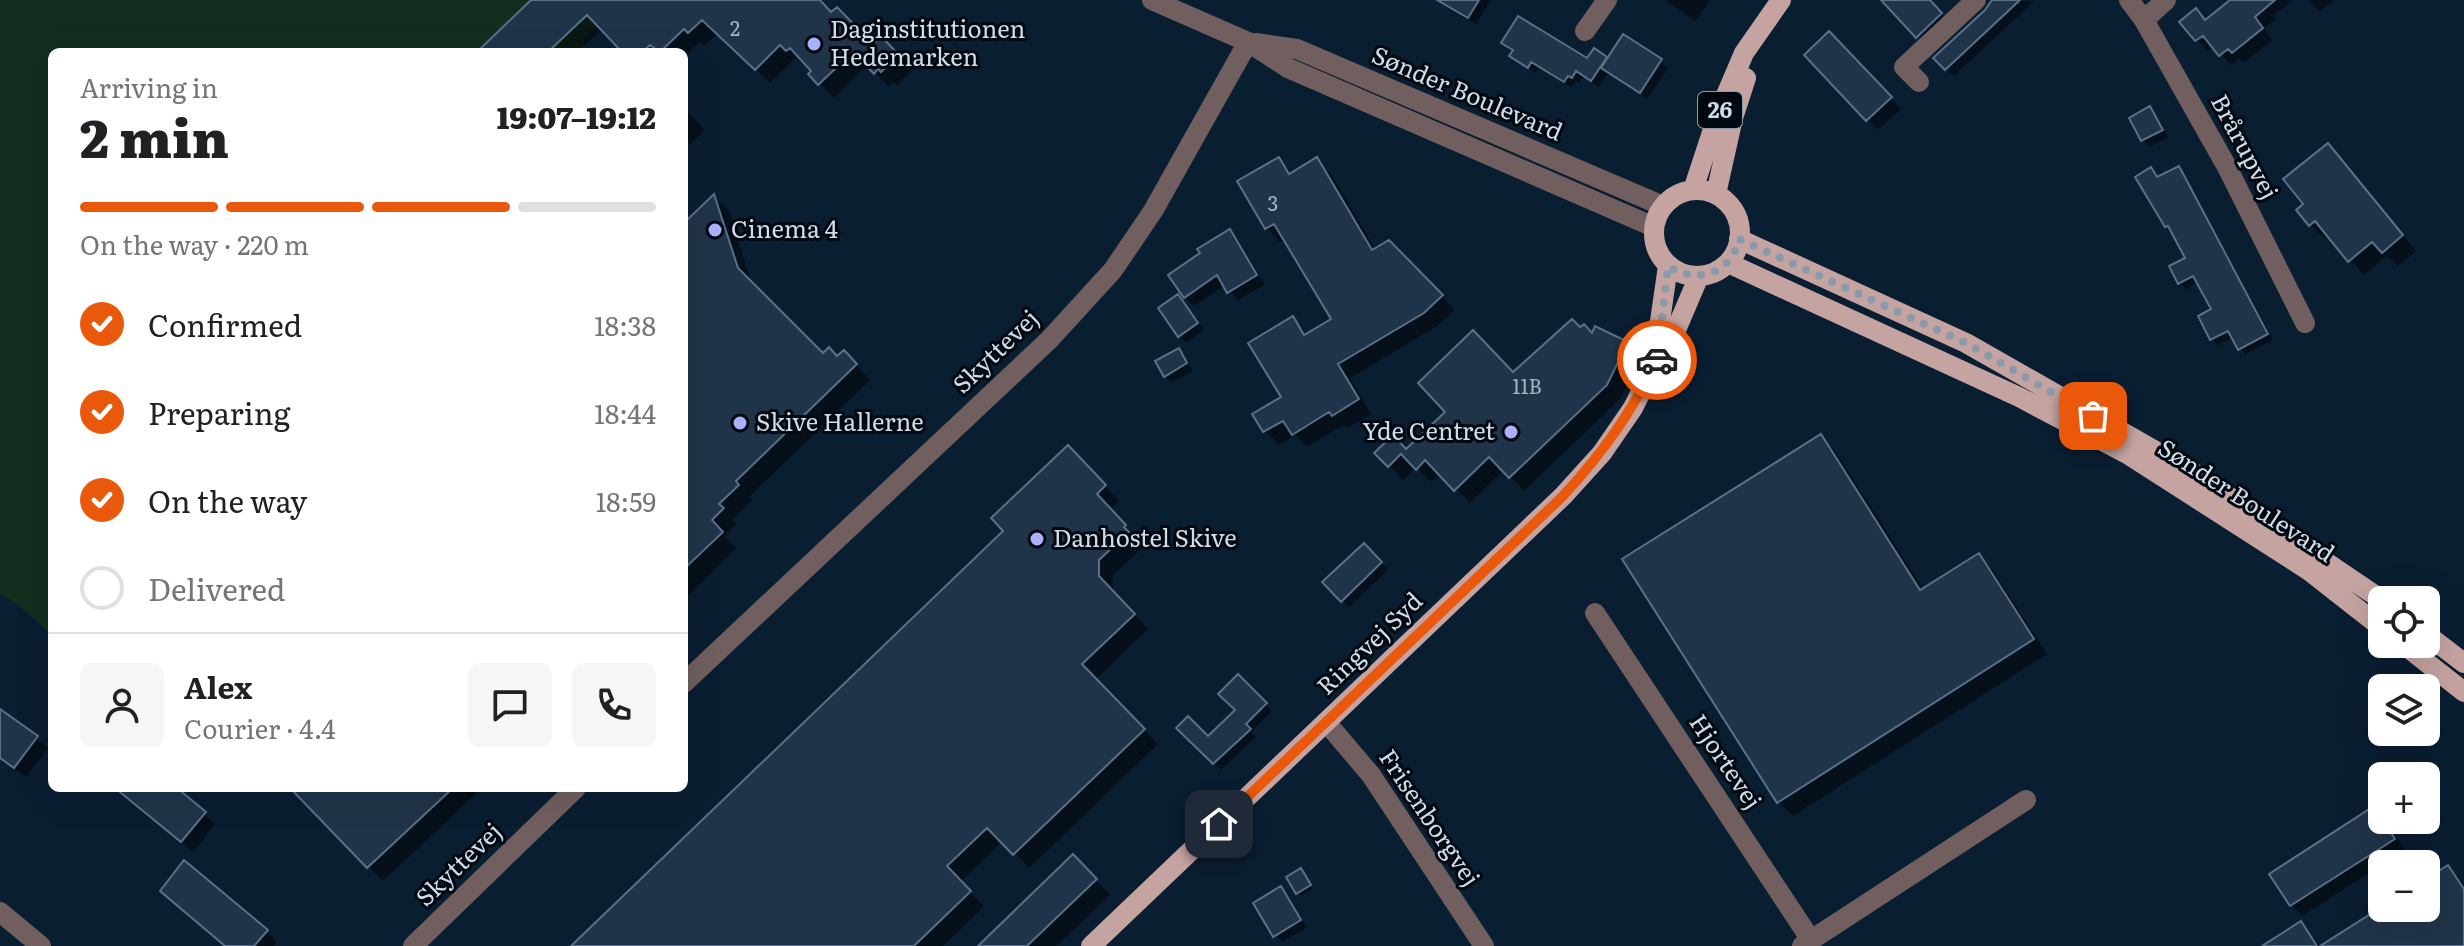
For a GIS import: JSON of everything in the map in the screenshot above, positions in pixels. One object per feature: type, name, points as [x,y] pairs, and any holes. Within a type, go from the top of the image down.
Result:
[{"type":"main road","name":"26","points":[[1693,190],[1723,102],[1744,53],[1781,0]]},
{"type":"main road","name":"26","points":[[1716,194],[1733,118],[1759,35]]},
{"type":"main road","points":[[1693,190],[1716,194],[1735,213],[1738,221],[1739,239],[1728,263],[1710,274],[1699,276],[1677,272],[1668,266],[1656,248],[1654,227],[1663,206],[1671,198],[1693,190]]},
{"type":"main road","name":"Sønder Boulevard","points":[[1739,239],[1966,343],[2194,473],[2368,591]]},
{"type":"main road","name":"Sønder Boulevard","points":[[1728,263],[2019,397],[2129,455],[2308,570],[2368,617]]},
{"type":"main road","name":"Ringvej Syd","points":[[1658,358],[1657,342],[1668,266]]},
{"type":"main road","name":"Ringvej Syd","points":[[1091,946],[1563,496],[1602,453],[1633,408],[1658,358],[1670,344],[1699,276]]},
{"type":"main road","points":[[2440,645],[2464,663]]},
{"type":"main road","points":[[2421,658],[2464,692]]},
{"type":"street","name":"Sønder Boulevard","points":[[1152,0],[1248,42],[1288,68],[1654,227]]},
{"type":"street","points":[[1585,31],[1607,0]]},
{"type":"street","points":[[1919,82],[1904,67],[1976,0]]},
{"type":"street","name":"Brårupvej","points":[[2129,0],[2144,20],[2227,167],[2305,323]]},
{"type":"street","points":[[2144,20],[2166,0]]},
{"type":"street","name":"Sønder Boulevard","points":[[1248,42],[1297,49],[1663,206]]},
{"type":"street","name":"Skyttevej","points":[[688,679],[1049,340],[1113,270],[1153,211],[1248,42]]},
{"type":"street","name":"Hjortevej","points":[[1595,613],[1807,943],[2026,800]]},
{"type":"street","name":"Frisenborgvej","points":[[1326,722],[1371,775],[1484,946]]},
{"type":"street","name":"Skyttevej","points":[[413,946],[572,792]]},
{"type":"street","points":[[0,912],[41,946]]},
{"type":"green space","points":[[0,0],[617,0],[617,6],[585,39],[584,48],[48,48],[48,632],[0,593]]},
{"type":"building","name":"Daginstitutionen Hedemarken","points":[[531,0],[820,0],[831,12],[837,7],[873,44],[881,36],[899,55],[881,72],[878,69],[874,74],[853,52],[818,85],[808,74],[811,71],[790,48],[786,51],[780,45],[755,70],[702,20],[688,33],[684,29],[664,48],[650,45],[647,48],[618,48],[587,15],[552,48],[481,48]]},
{"type":"building","points":[[1437,0],[1479,0],[1468,18]]},
{"type":"building","points":[[1881,0],[1930,0],[1942,13],[1916,38]]},
{"type":"building","points":[[1992,0],[2020,0],[1945,70],[1933,58]]},
{"type":"building","points":[[2230,0],[2275,0],[2255,17],[2263,28],[2232,53],[2228,49],[2219,56],[2203,36],[2195,41],[2179,22],[2196,8],[2205,20]]},
{"type":"building","points":[[1518,16],[1587,58],[1594,48],[1607,57],[1591,81],[1576,71],[1572,78],[1568,76],[1564,82],[1531,62],[1528,68],[1509,56],[1513,50],[1501,43]]},
{"type":"building","points":[[1829,31],[1892,97],[1866,121],[1804,55]]},
{"type":"building","points":[[1623,34],[1662,59],[1640,93],[1601,68]]},
{"type":"building","points":[[2150,106],[2163,130],[2141,141],[2129,118]]},
{"type":"building","points":[[2328,143],[2403,235],[2382,253],[2372,242],[2348,262],[2315,221],[2309,226],[2296,210],[2303,204],[2283,179]]},
{"type":"building","points":[[1279,157],[1289,174],[1317,157],[1372,250],[1389,240],[1443,295],[1424,313],[1338,364],[1359,399],[1332,416],[1329,412],[1292,435],[1283,421],[1263,432],[1252,414],[1281,397],[1248,343],[1293,316],[1304,335],[1331,319],[1274,224],[1265,229],[1237,181]]},
{"type":"building","points":[[2179,166],[2268,334],[2238,350],[2228,331],[2210,340],[2198,316],[2211,309],[2193,276],[2178,284],[2169,266],[2185,258],[2135,177],[2151,167],[2157,177]]},
{"type":"building","name":"Skive Hallerne","points":[[714,194],[738,268],[823,353],[829,347],[837,356],[844,350],[857,364],[736,481],[739,485],[719,504],[724,508],[712,520],[723,532],[688,565],[688,219]]},
{"type":"building","points":[[1230,229],[1257,275],[1227,293],[1217,275],[1184,298],[1168,275],[1200,253],[1197,249]]},
{"type":"building","points":[[1178,294],[1198,323],[1178,337],[1158,308]]},
{"type":"building","name":"Yde Centret","points":[[1572,319],[1580,327],[1584,324],[1592,333],[1595,326],[1628,342],[1607,385],[1509,478],[1489,457],[1454,491],[1425,460],[1416,470],[1401,454],[1388,467],[1374,453],[1393,435],[1406,449],[1445,412],[1418,383],[1473,330],[1513,372]]},
{"type":"building","points":[[1179,348],[1187,363],[1164,377],[1155,361]]},
{"type":"building","points":[[1821,434],[1920,590],[1979,553],[2034,639],[1777,803],[1622,559]]},
{"type":"building","points":[[1068,445],[1106,485],[1097,494],[1129,532],[1099,560],[1099,576],[1135,614],[1082,664],[1145,729],[1013,855],[987,828],[947,866],[971,891],[914,946],[571,946],[1003,531],[991,518]]},
{"type":"building","points":[[1364,543],[1382,562],[1341,602],[1322,582]]},
{"type":"building","points":[[1238,674],[1267,703],[1246,724],[1251,729],[1213,764],[1176,728],[1188,716],[1208,736],[1235,710],[1218,694]]},
{"type":"building","points":[[0,709],[38,736],[14,768],[0,758]]},
{"type":"building","points":[[120,792],[182,792],[206,812],[181,842]]},
{"type":"building","points":[[294,792],[449,792],[367,868]]},
{"type":"building","points":[[2368,810],[2368,834],[2392,834],[2395,839],[2378,850],[2368,850],[2368,856],[2290,906],[2269,874]]},
{"type":"building","points":[[1073,854],[1097,879],[1027,946],[978,946]]},
{"type":"building","points":[[184,860],[268,930],[254,946],[225,946],[160,891]]},
{"type":"building","points":[[2448,865],[2464,889],[2464,946],[2320,946],[2368,916],[2368,922],[2440,922],[2440,870]]},
{"type":"building","points":[[1301,868],[1311,885],[1296,894],[1286,877]]},
{"type":"building","points":[[1281,886],[1301,920],[1273,937],[1253,903]]},
{"type":"building","points":[[2301,921],[2317,946],[2262,946]]},
{"type":"way so far","points":[[1657,360],[1668,266],[1688,276],[1710,274],[1728,263],[1739,239],[1966,343],[2093,416]]},
{"type":"place","name":"Daginstitutionen Hedemarken","points":[[814,44]]},
{"type":"place","name":"Cinema 4","points":[[715,230]]},
{"type":"place","name":"Skive Hallerne","points":[[740,423]]},
{"type":"place","name":"Yde Centret","points":[[1511,432]]},
{"type":"place","name":"Danhostel Skive","points":[[1037,539]]},
{"type":"route","points":[[1219,824],[1563,496],[1602,453],[1633,408],[1657,360]]}]
